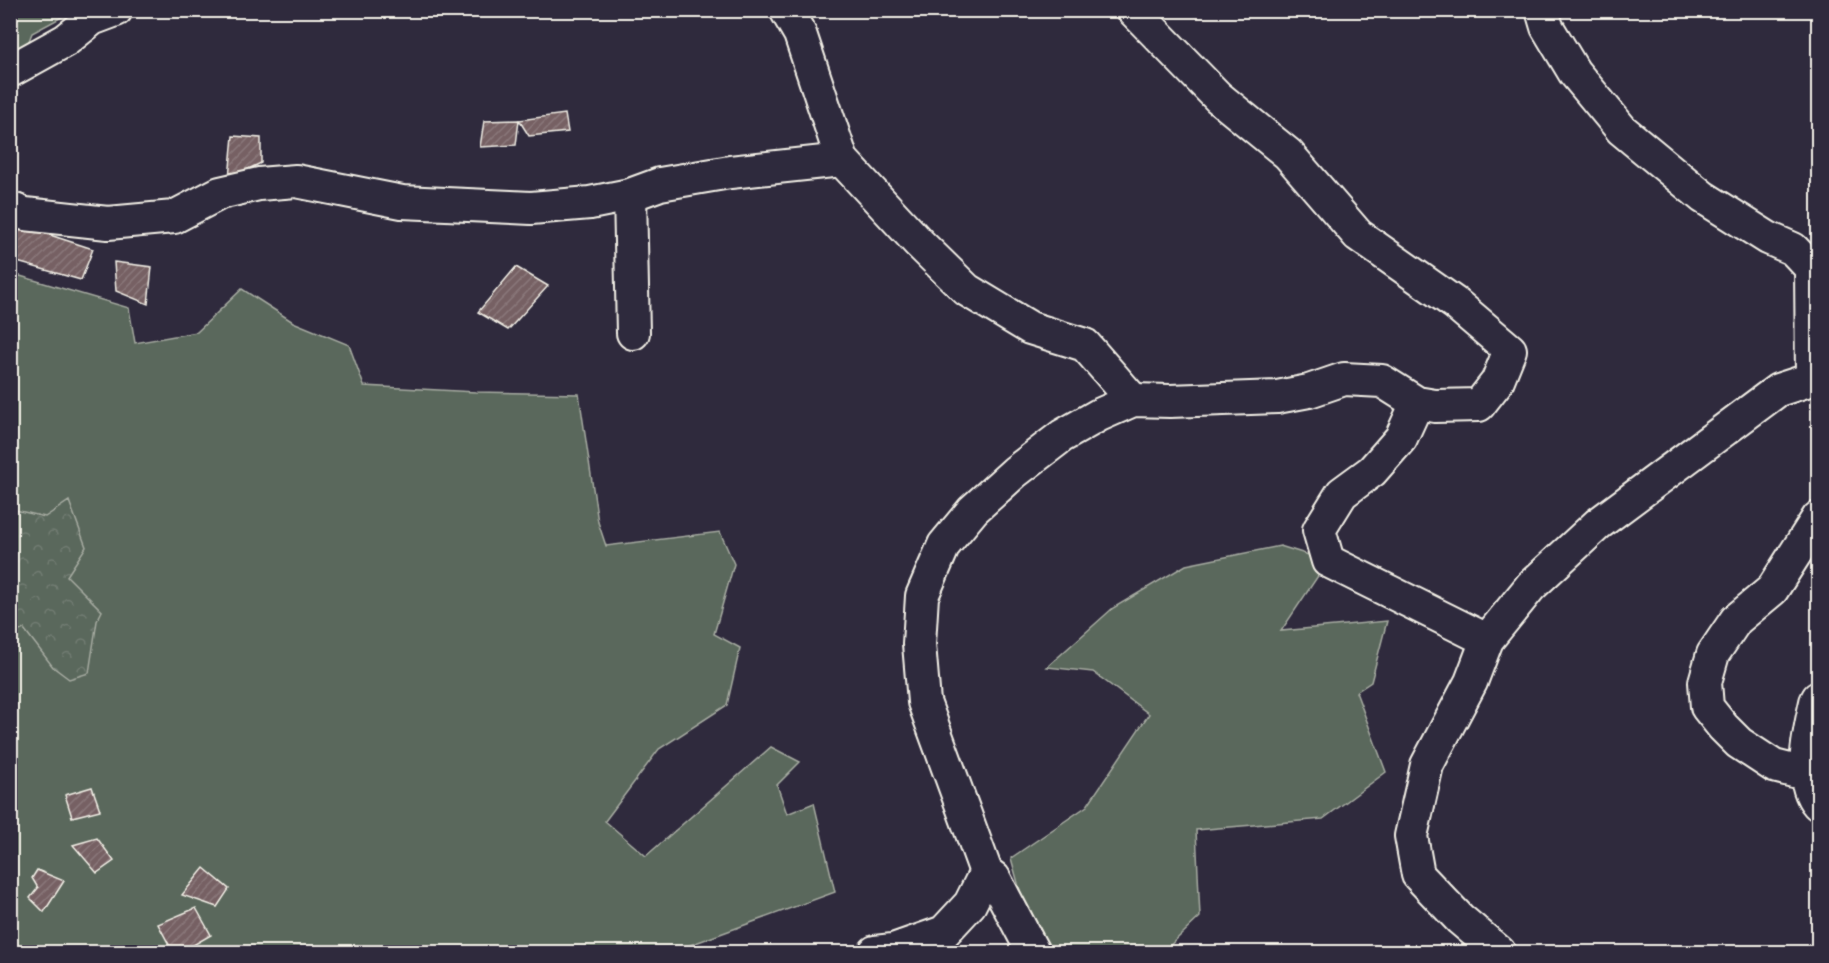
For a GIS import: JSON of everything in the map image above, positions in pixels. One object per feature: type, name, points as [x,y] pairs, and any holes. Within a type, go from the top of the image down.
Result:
[{"type":"street","points":[[10,71],[66,40],[92,19],[116,10]]},
{"type":"street","points":[[786,10],[800,34],[842,160],[967,291],[1030,328],[1085,345],[1132,400]]},
{"type":"street","points":[[1033,952],[994,878],[986,872],[924,702],[919,644],[922,596],[944,545],[973,510],[1015,472],[1062,436],[1132,400],[1277,397],[1309,391],[1344,380],[1382,381],[1417,403],[1435,406],[1479,405],[1497,382],[1510,350],[1456,304],[1358,235],[1288,154],[1218,97],[1133,10]]},
{"type":"street","points":[[1499,952],[1460,919],[1418,875],[1411,836],[1427,765],[1471,682],[1487,640],[1531,586],[1598,524],[1778,390],[1815,381],[1811,268],[1793,249],[1768,238],[1703,197],[1622,130],[1574,72],[1547,27],[1542,10]]},
{"type":"street","points":[[10,208],[25,214],[108,223],[174,217],[220,193],[259,184],[296,181],[402,202],[531,208],[590,203],[630,195],[660,184],[730,172],[842,160]]},
{"type":"street","points":[[630,195],[633,333]]},
{"type":"street","points":[[1417,403],[1401,438],[1372,471],[1342,492],[1319,530],[1328,561],[1487,640]]},
{"type":"street","points":[[1814,789],[1739,743],[1707,707],[1705,682],[1713,654],[1736,620],[1772,590],[1818,518]]},
{"type":"street","points":[[1814,789],[1806,747],[1818,698]]},
{"type":"street","points":[[874,952],[893,950],[944,932],[969,904],[986,872]]},
{"type":"green space","points":[[11,11],[73,11],[32,33],[11,87]]},
{"type":"green space","points":[[10,273],[129,308],[135,343],[197,332],[242,289],[293,322],[349,345],[364,386],[476,392],[579,394],[598,522],[606,546],[720,532],[734,564],[714,634],[740,648],[727,705],[659,749],[605,821],[646,856],[771,747],[800,762],[777,785],[787,814],[814,803],[835,892],[671,952],[11,952]]},
{"type":"green space","points":[[69,501],[86,547],[67,576],[102,611],[97,621],[89,673],[69,679],[53,667],[24,629],[10,635],[11,509],[45,517]]},
{"type":"green space","points":[[1280,546],[1328,561],[1281,631],[1387,621],[1371,682],[1356,692],[1386,772],[1323,819],[1196,830],[1200,917],[1163,952],[1037,952],[1011,858],[1087,806],[1149,714],[1093,672],[1047,667],[1113,608],[1186,565]]},
{"type":"building","points":[[565,114],[568,132],[529,136],[519,120]]},
{"type":"building","points":[[519,120],[516,145],[480,147],[484,121]]},
{"type":"building","points":[[233,136],[261,138],[261,163],[229,178]]},
{"type":"building","points":[[10,222],[93,249],[81,280],[10,260]]},
{"type":"building","points":[[114,262],[152,267],[148,304],[116,291]]},
{"type":"building","points":[[516,267],[548,286],[508,330],[478,312]]},
{"type":"building","points":[[92,787],[100,810],[72,817],[65,795]]},
{"type":"building","points":[[97,838],[114,861],[97,873],[73,845]]},
{"type":"building","points":[[204,868],[229,889],[217,907],[182,895]]},
{"type":"building","points":[[37,870],[64,881],[44,912],[30,898],[38,888],[32,878]]},
{"type":"building","points":[[196,908],[211,935],[181,952],[173,952],[158,924]]}]
